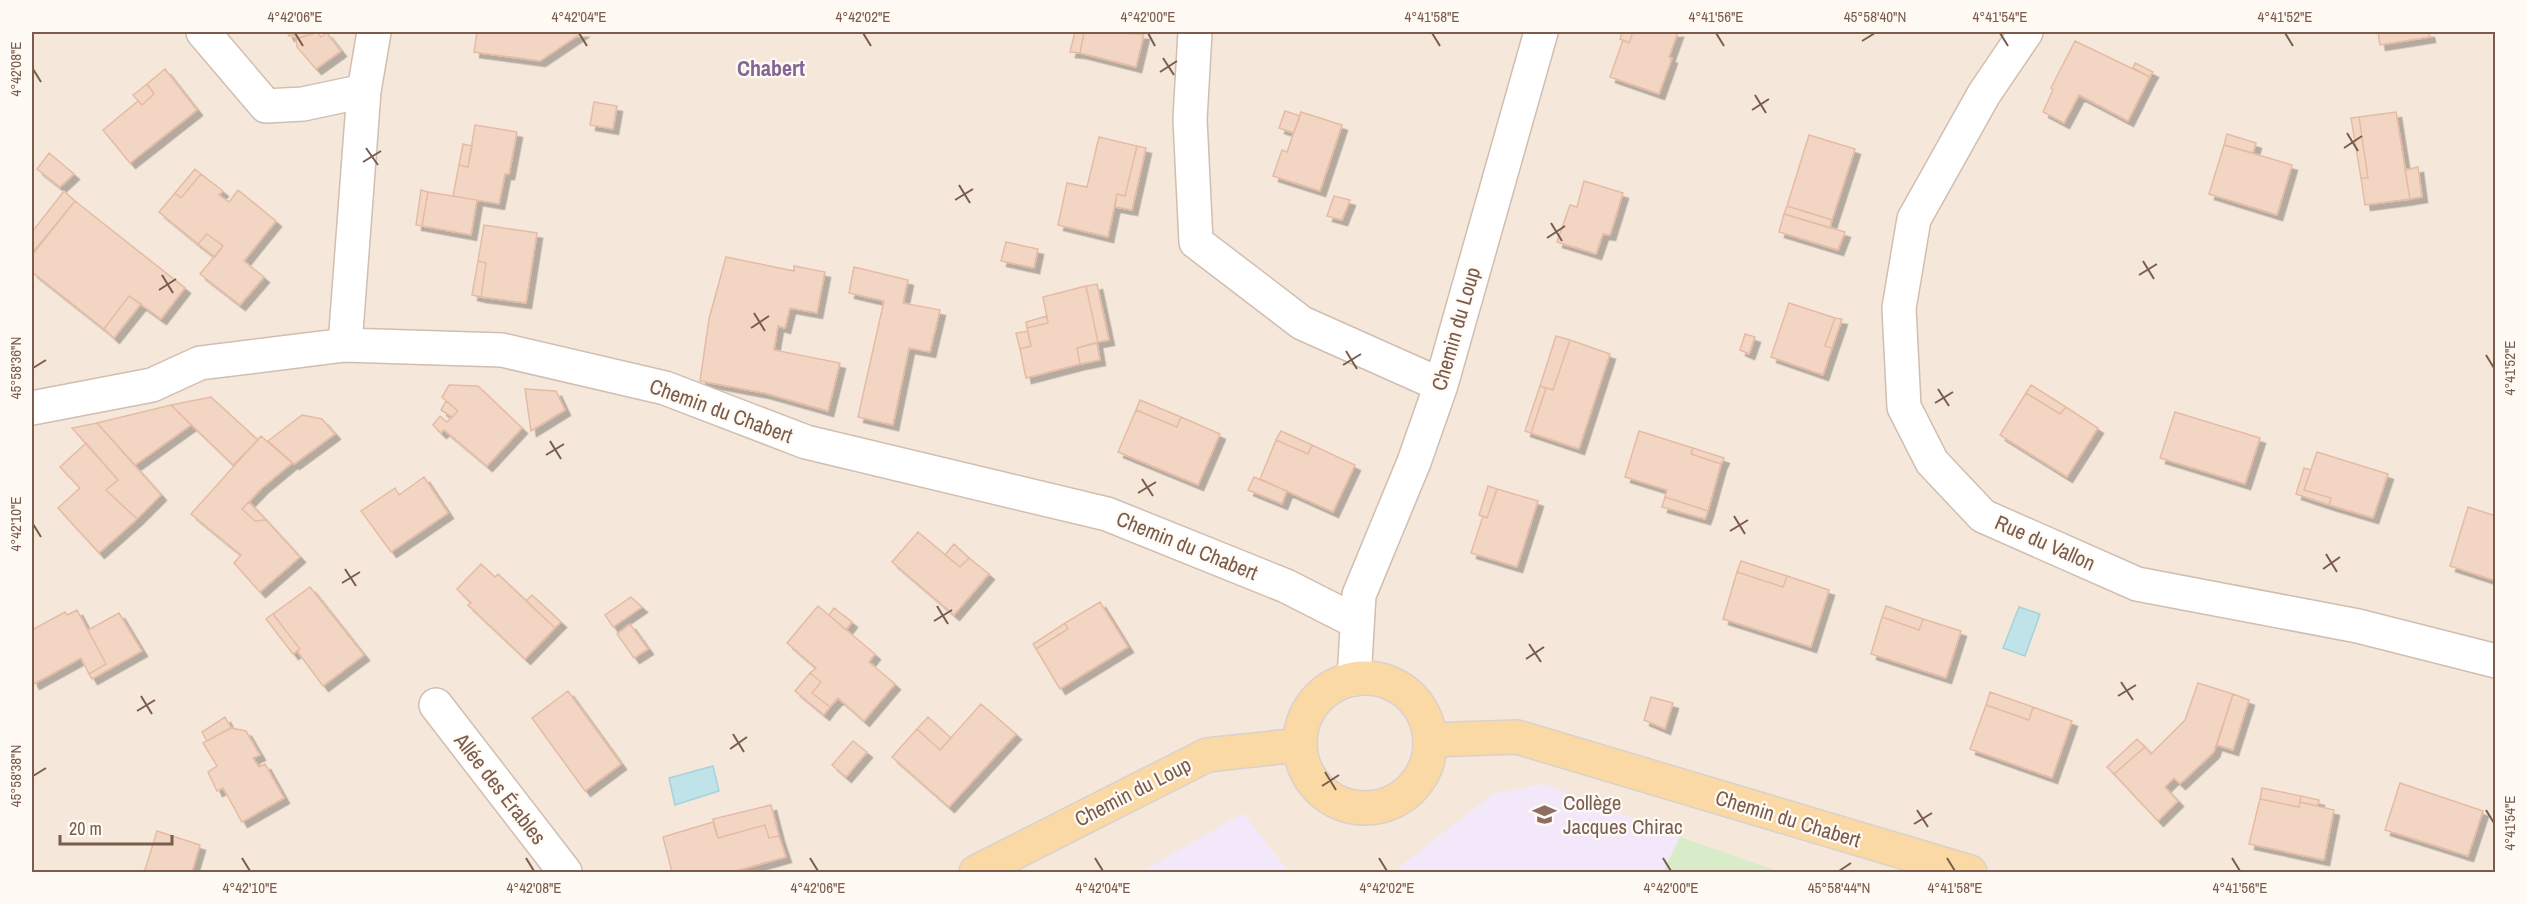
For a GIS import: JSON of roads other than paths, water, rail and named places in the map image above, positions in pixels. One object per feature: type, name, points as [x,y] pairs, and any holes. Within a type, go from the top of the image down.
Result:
[{"type":"main road","points":[[1354,679],[1382,680],[1402,689],[1423,712],[1431,740],[1429,759],[1412,788],[1400,798],[1376,807],[1353,807],[1329,797],[1312,781],[1303,763],[1300,745],[1305,717],[1317,699],[1331,687],[1354,679]]},
{"type":"main road","name":"Chemin du Chabert","points":[[1431,740],[1517,736],[1970,873]]},
{"type":"main road","name":"Chemin du Loup","points":[[976,873],[1208,755],[1300,745]]},
{"type":"street","points":[[202,32],[266,106],[303,104],[364,91]]},
{"type":"street","points":[[345,345],[364,91],[374,32]]},
{"type":"street","points":[[1195,32],[1190,119],[1196,242],[1302,323],[1442,385]]},
{"type":"street","name":"Chemin du Loup","points":[[1354,679],[1355,621],[1359,595],[1418,452],[1442,385],[1540,32]]},
{"type":"street","name":"Rue du Vallon","points":[[2026,32],[1984,94],[1914,219],[1899,308],[1904,408],[1932,462],[1983,516],[2137,584],[2358,626],[2496,661]]},
{"type":"street","name":"Chemin du Chabert","points":[[32,408],[152,385],[200,363],[345,345],[502,350],[665,388],[806,442],[1107,514],[1286,586],[1355,621]]},
{"type":"street","name":"Allée des Érables","points":[[436,705],[565,873]]},
{"type":"water","points":[[2019,607],[2040,614],[2025,656],[2003,648]]},
{"type":"water","points":[[713,766],[719,791],[675,805],[669,778]]},
{"type":"place","name":"Collège Jacques Chirac","points":[[1545,815]]},
{"type":"district","name":"Chabert","points":[[771,68]]}]
